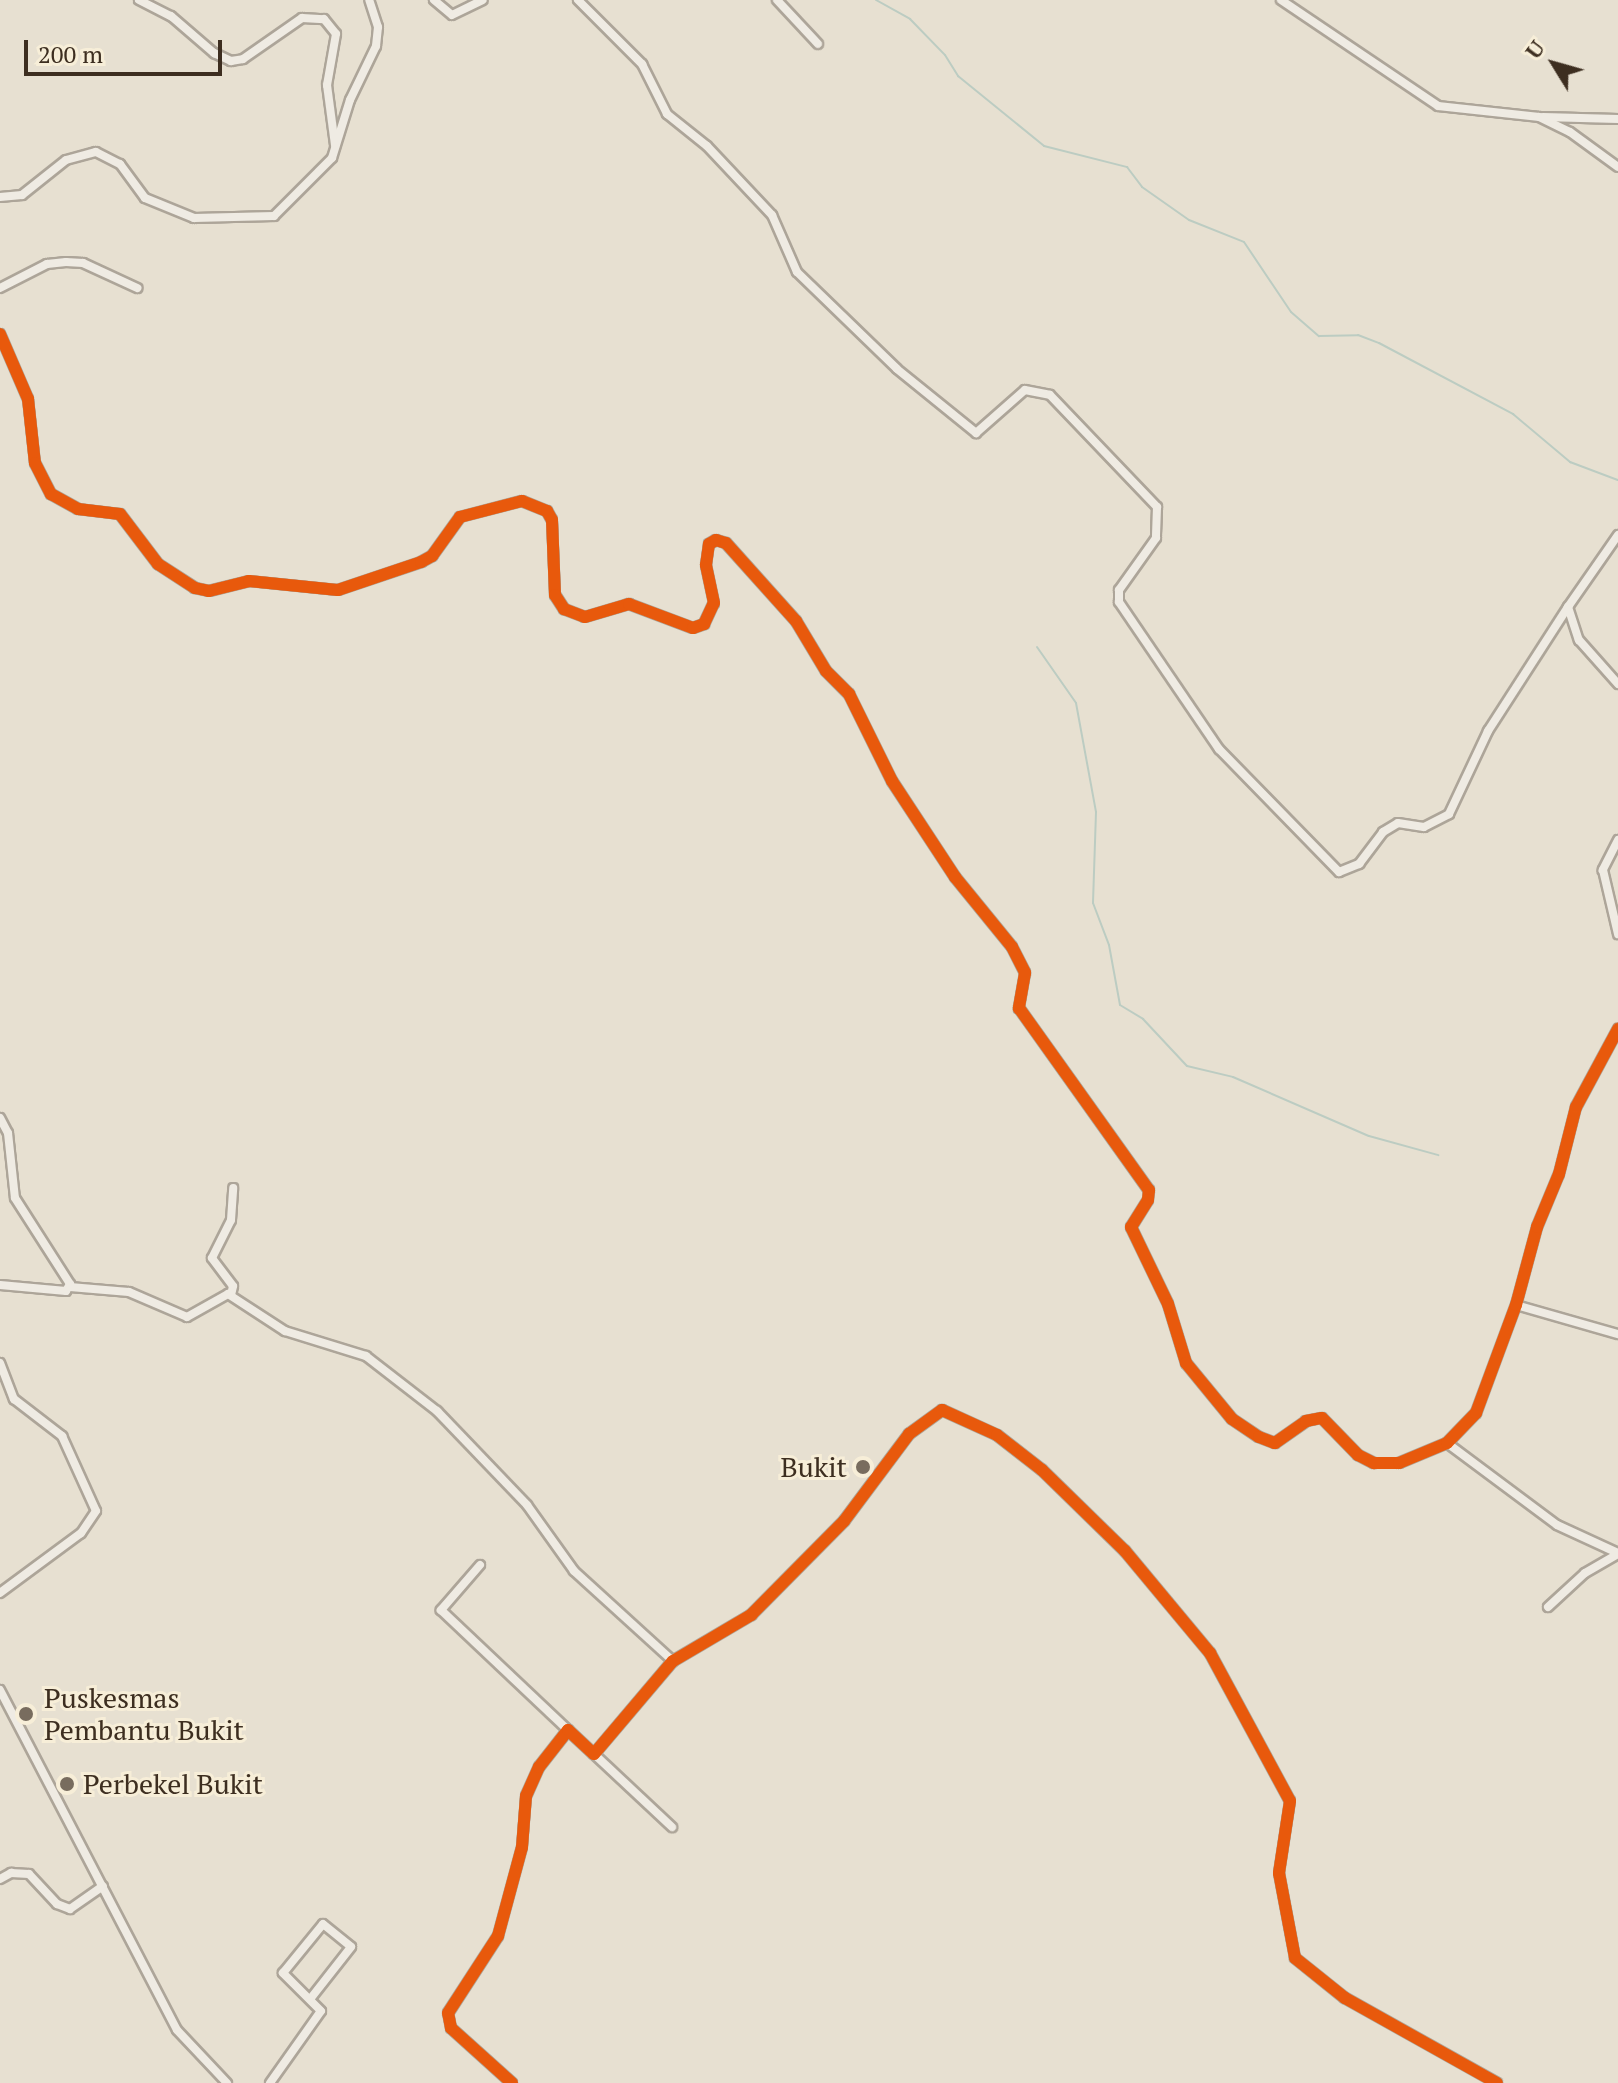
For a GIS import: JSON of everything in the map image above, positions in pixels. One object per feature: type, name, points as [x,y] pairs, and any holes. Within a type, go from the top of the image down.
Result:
[{"type":"street","points":[[139,0],[171,16],[214,53],[231,61],[243,59],[302,18],[324,19],[336,34],[327,85],[335,150]]},
{"type":"street","points":[[0,197],[22,195],[66,160],[96,152],[120,164],[145,198],[194,218],[274,216],[303,182],[328,165],[335,150],[350,100],[376,46],[378,27],[369,0]]},
{"type":"street","points":[[434,0],[452,15],[483,0]]},
{"type":"street","points":[[578,0],[642,64],[667,114],[707,146],[772,215],[797,272],[897,369],[976,433],[1025,390],[1050,395],[1157,507],[1156,538],[1119,590],[1119,602],[1219,749],[1339,872],[1359,864],[1383,832],[1398,823],[1424,827],[1449,814],[1488,731],[1618,535]]},
{"type":"street","points":[[777,0],[814,34],[818,44]]},
{"type":"street","points":[[1281,0],[1438,106],[1539,117],[1618,119]]},
{"type":"street","points":[[1539,117],[1570,132],[1618,167]]},
{"type":"street","points":[[0,288],[47,264],[66,262],[108,272],[137,288]]},
{"type":"street","points":[[0,334],[28,399],[35,463],[51,494],[78,509],[120,514],[158,564],[195,588],[209,591],[249,581],[338,590],[432,556],[460,517],[522,501],[547,511],[552,520],[555,595],[564,609],[585,617],[629,604],[693,628],[704,624],[714,603],[706,565],[709,544],[716,540],[726,543],[796,621],[826,671],[849,694],[892,781],[955,877],[1012,947],[1025,973],[1019,1008],[1149,1190],[1131,1227],[1168,1304],[1177,1345],[1206,1388],[1244,1430],[1275,1443],[1317,1418],[1374,1463],[1416,1459],[1447,1443],[1483,1403],[1576,1107],[1618,1029]]},
{"type":"street","points":[[1568,607],[1579,640],[1618,684]]},
{"type":"street","points":[[1618,840],[1603,870],[1618,934]]},
{"type":"street","points":[[0,1118],[8,1133],[15,1198],[70,1287]]},
{"type":"street","points":[[231,1295],[233,1286],[212,1258],[231,1220],[233,1188]]},
{"type":"street","points":[[0,1285],[66,1291],[70,1287],[129,1292],[187,1317],[231,1295]]},
{"type":"street","points":[[231,1295],[285,1331],[354,1349],[425,1399],[527,1505],[574,1571],[673,1661]]},
{"type":"street","points":[[1516,1305],[1618,1334]]},
{"type":"street","points":[[0,1365],[20,1407],[62,1436],[96,1511],[81,1533],[0,1593]]},
{"type":"street","points":[[594,1754],[673,1661],[751,1615],[827,1540],[924,1418],[935,1411],[953,1412],[997,1435],[1042,1470],[1125,1551],[1210,1653],[1291,1807],[1279,1873],[1295,1958],[1345,1998],[1497,2083]]},
{"type":"street","points":[[1447,1443],[1557,1525],[1618,1554]]},
{"type":"street","points":[[1548,1607],[1585,1573],[1618,1554]]},
{"type":"street","points":[[480,1565],[441,1610],[672,1827]]},
{"type":"street","points":[[0,1690],[177,2030],[227,2083]]},
{"type":"street","points":[[512,2083],[451,2028],[448,2013],[498,1936],[520,1861],[530,1783],[568,1730]]},
{"type":"street","points":[[0,1879],[11,1873],[29,1874],[57,1904],[70,1909],[103,1886]]},
{"type":"street","points":[[270,2083],[320,2014],[311,1998],[283,1971],[323,1924],[351,1947],[311,1998]]},
{"type":"waterway","points":[[876,0],[910,19],[945,55],[958,76],[1044,146],[1127,167],[1142,187],[1189,220],[1244,242],[1291,312],[1319,336],[1358,335],[1379,343],[1513,414],[1570,462],[1618,480]]},
{"type":"waterway","points":[[1037,647],[1076,703],[1096,812],[1093,903],[1109,945],[1120,1005],[1143,1019],[1187,1066],[1233,1077],[1369,1136],[1438,1155]]},
{"type":"cycle path","points":[[0,334],[28,399],[35,463],[51,494],[78,509],[120,514],[158,564],[195,588],[209,591],[249,581],[338,590],[432,556],[460,517],[522,501],[547,511],[552,520],[555,595],[564,609],[585,617],[629,604],[693,628],[704,624],[714,603],[706,565],[709,544],[716,540],[726,543],[796,621],[826,671],[849,694],[892,781],[955,877],[1012,947],[1025,973],[1019,1008],[1149,1190],[1148,1200],[1131,1227],[1168,1304],[1186,1363],[1232,1419],[1259,1437],[1275,1443],[1306,1421],[1322,1418],[1358,1455],[1374,1463],[1399,1463],[1447,1443],[1476,1413],[1516,1305],[1537,1227],[1559,1174],[1576,1107],[1618,1029]]},
{"type":"cycle path","points":[[512,2083],[451,2028],[448,2013],[498,1936],[522,1847],[526,1796],[539,1767],[568,1730],[594,1754],[673,1661],[751,1615],[844,1521],[909,1434],[942,1410],[997,1435],[1042,1470],[1125,1551],[1210,1653],[1290,1801],[1279,1873],[1295,1958],[1345,1998],[1497,2083]]},
{"type":"place","name":"Bukit","points":[[863,1467]]},
{"type":"place","name":"Puskesmas Pembantu Bukit","points":[[26,1714]]},
{"type":"place","name":"Perbekel Bukit","points":[[67,1784]]}]
